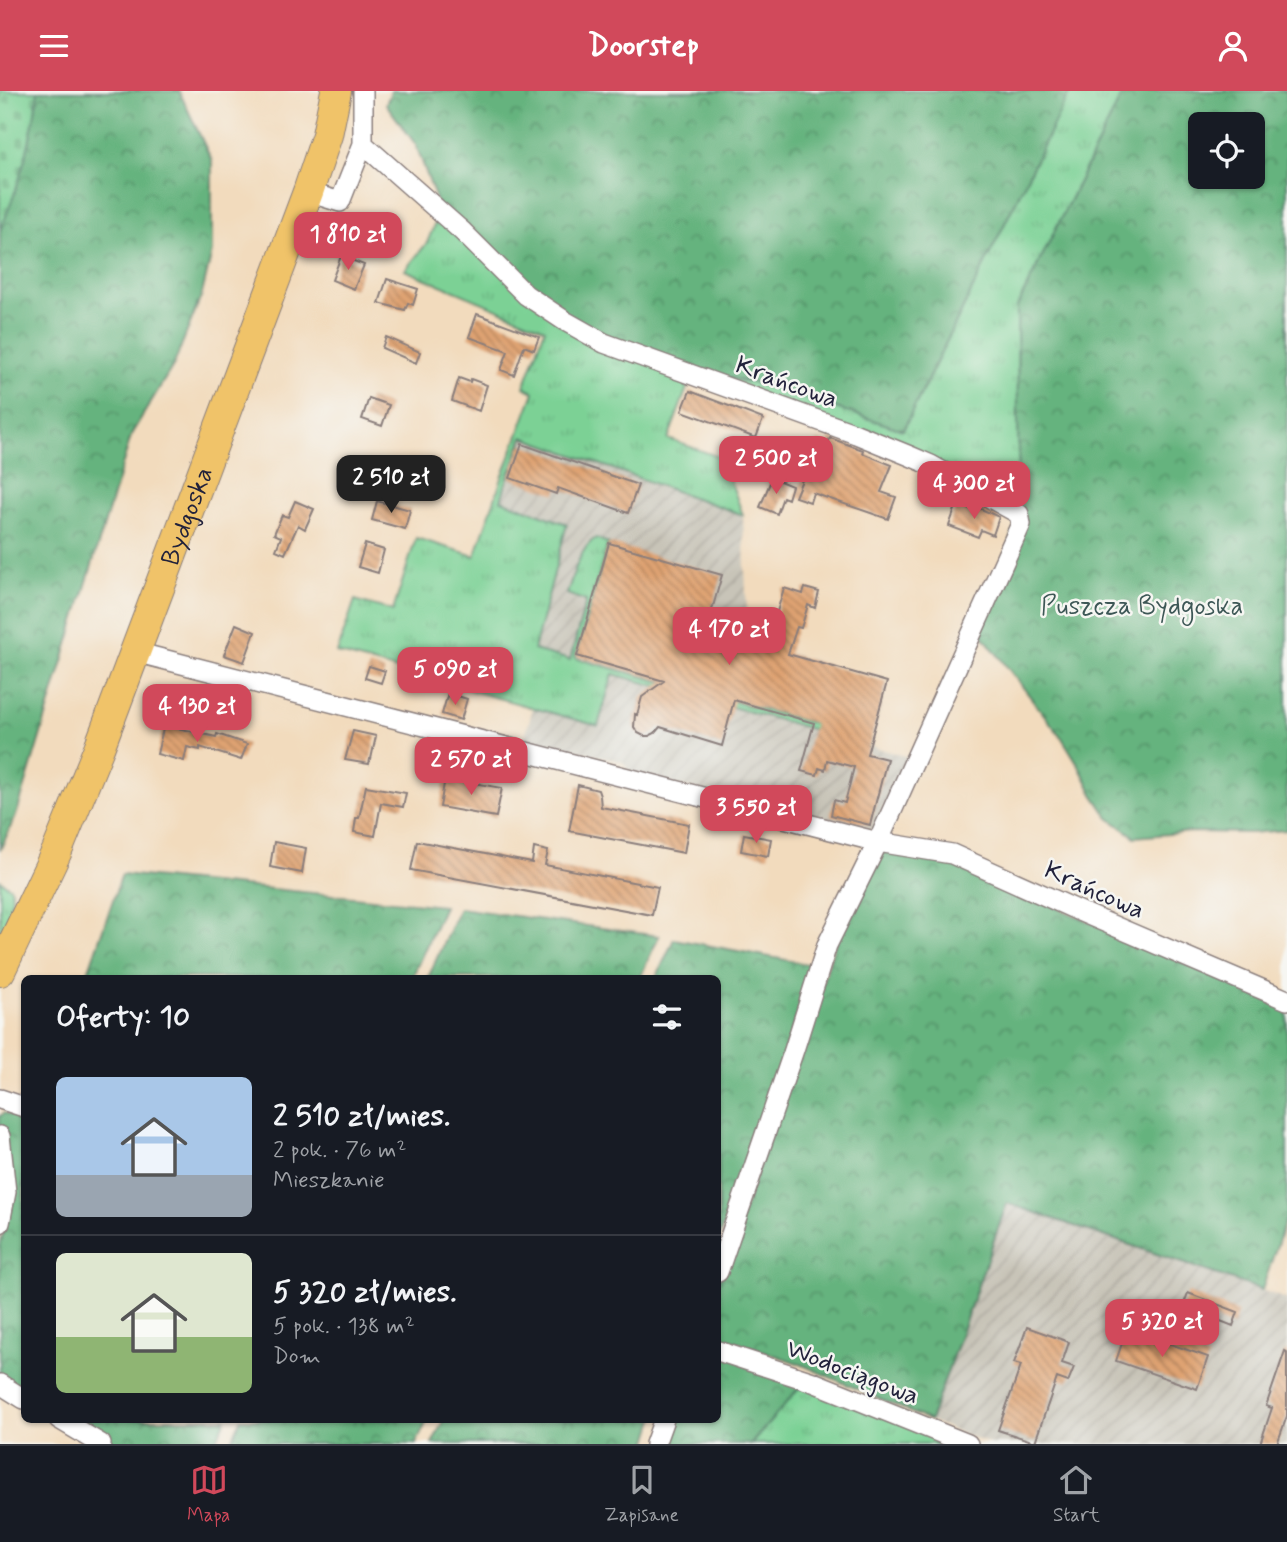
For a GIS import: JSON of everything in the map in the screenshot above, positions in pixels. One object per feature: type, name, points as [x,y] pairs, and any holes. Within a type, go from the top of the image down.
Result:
[{"type":"main road","name":"Bydgoska","points":[[0,971],[57,851],[97,752],[308,192],[327,135],[336,91]]},
{"type":"street","points":[[308,192],[340,202],[363,145],[363,91]]},
{"type":"street","name":"Krańcowa","points":[[363,145],[463,232],[526,295],[604,343],[911,456],[1019,514],[1021,524],[878,842]]},
{"type":"street","name":"Krańcowa","points":[[135,652],[878,842],[952,854],[1287,1000]]},
{"type":"street","points":[[721,1263],[827,945],[878,842]]},
{"type":"street","points":[[0,1099],[21,1106]]},
{"type":"street","points":[[0,1136],[6,1192],[0,1223]]},
{"type":"street","name":"Wodociągowa","points":[[721,1352],[813,1382],[968,1444]]},
{"type":"street","points":[[0,1384],[21,1397]]},
{"type":"street","points":[[66,1423],[101,1444]]},
{"type":"street","points":[[655,1444],[663,1423]]},
{"type":"shaded area","points":[[518,436],[743,515],[747,618],[759,629],[755,643],[888,683],[870,746],[908,757],[875,827],[870,831],[631,774],[623,762],[569,748],[548,753],[522,746],[533,708],[598,725],[397,613],[416,538],[475,556]]},
{"type":"shaded area","points":[[1006,1202],[1287,1299],[1287,1444],[990,1444],[930,1421]]},
{"type":"green space","points":[[0,91],[38,91],[24,163],[0,231]]},
{"type":"green space","points":[[38,91],[179,91],[212,161],[212,252],[202,294],[174,364],[132,433],[17,813],[0,850],[0,231],[24,163]]},
{"type":"green space","points":[[391,91],[1070,91],[903,430],[769,386],[671,366],[565,321],[440,211],[416,145],[386,104]]},
{"type":"green space","points":[[1070,91],[1124,91],[1017,307],[1019,514],[931,465],[692,375],[668,439],[722,458],[743,515],[523,437],[508,477],[501,500],[567,524],[534,650],[570,660],[586,601],[567,594],[581,555],[596,538],[608,543],[575,658],[870,739],[869,745],[613,674],[598,726],[337,653],[355,600],[393,611],[416,538],[475,556],[534,392],[524,387],[545,329],[405,270],[427,243],[440,211],[671,366],[769,386],[903,430]]},
{"type":"green space","name":"Puszcza Bydgoska","points":[[1124,91],[1287,91],[1287,830],[1250,833],[1193,832],[1135,837],[1109,818],[1062,738],[980,632],[1019,514],[1017,307]]},
{"type":"green space","points":[[887,846],[950,861],[1287,1008],[1287,1215],[1262,1290],[1007,1203],[930,1421],[800,1364],[721,1336],[721,1275],[800,1053],[834,947]]},
{"type":"green space","points":[[122,874],[444,906],[413,975],[87,975]]},
{"type":"green space","points":[[0,880],[11,888],[12,901],[10,914],[0,938]]},
{"type":"green space","points":[[459,908],[659,936],[641,975],[429,975]]},
{"type":"green space","points":[[674,939],[813,965],[787,1047],[721,1232],[721,975],[657,975]]},
{"type":"green space","points":[[4,1113],[21,1117],[21,1391],[0,1374],[0,1247],[14,1184],[0,1116]]},
{"type":"green space","points":[[721,1351],[804,1382],[751,1444],[662,1444],[670,1423],[721,1423]]},
{"type":"green space","points":[[804,1382],[951,1444],[751,1444]]},
{"type":"green space","points":[[78,1423],[224,1423],[215,1444],[115,1444]]},
{"type":"green space","points":[[239,1423],[426,1423],[416,1444],[230,1444]]},
{"type":"green space","points":[[442,1423],[654,1423],[647,1444],[432,1444]]},
{"type":"building","points":[[341,256],[364,265],[354,289],[332,280]]},
{"type":"building","points":[[387,279],[418,289],[413,305],[408,303],[405,310],[379,303]]},
{"type":"building","points":[[477,314],[539,337],[534,350],[524,346],[514,375],[501,370],[508,351],[469,337]]},
{"type":"building","points":[[386,337],[420,352],[416,363],[382,348]]},
{"type":"building","points":[[459,378],[487,385],[479,411],[452,401]]},
{"type":"building","points":[[690,391],[763,419],[756,438],[682,411]]},
{"type":"building","points":[[369,398],[389,405],[382,426],[362,419]]},
{"type":"building","points":[[830,438],[863,450],[862,453],[892,465],[881,492],[896,497],[888,519],[813,493],[810,502],[795,497],[818,441],[827,445]]},
{"type":"building","points":[[522,444],[638,485],[628,513],[558,488],[556,494],[510,478]]},
{"type":"building","points":[[772,478],[792,486],[788,499],[783,497],[777,514],[760,507]]},
{"type":"building","points":[[295,501],[314,509],[305,529],[298,525],[285,554],[276,550],[281,537],[274,534],[282,515],[288,517]]},
{"type":"building","points":[[377,501],[410,510],[405,529],[372,520]]},
{"type":"building","points":[[957,504],[971,509],[972,505],[999,517],[993,535],[981,530],[978,537],[949,526]]},
{"type":"building","points":[[609,543],[722,575],[710,617],[725,621],[721,635],[753,644],[763,611],[776,615],[784,588],[803,594],[805,588],[819,592],[815,608],[808,605],[801,628],[797,627],[788,654],[887,682],[867,754],[887,759],[870,825],[831,815],[834,800],[845,803],[854,767],[827,760],[825,770],[819,768],[817,775],[801,771],[814,723],[734,700],[722,746],[660,727],[649,736],[638,733],[634,727],[635,714],[637,715],[642,697],[664,681],[577,656]]},
{"type":"building","points":[[365,544],[384,550],[378,573],[358,567]]},
{"type":"building","points":[[236,624],[255,632],[244,662],[224,655]]},
{"type":"building","points":[[369,666],[385,671],[381,683],[365,678]]},
{"type":"building","points":[[448,693],[467,699],[461,720],[442,714]]},
{"type":"building","points":[[164,725],[216,737],[217,734],[247,744],[241,760],[200,747],[200,750],[187,747],[184,761],[157,754]]},
{"type":"building","points":[[353,731],[376,736],[369,764],[345,760]]},
{"type":"building","points":[[445,778],[502,788],[496,817],[440,807]]},
{"type":"building","points":[[578,785],[598,790],[601,807],[689,824],[684,853],[569,831]]},
{"type":"building","points":[[366,786],[406,793],[403,807],[381,803],[375,836],[354,832]]},
{"type":"building","points":[[744,834],[771,839],[768,856],[741,851]]},
{"type":"building","points":[[417,841],[532,863],[534,848],[548,851],[545,865],[658,887],[652,915],[411,870]]},
{"type":"building","points":[[274,842],[306,848],[302,873],[270,867]]},
{"type":"building","points":[[1188,1293],[1238,1312],[1233,1326],[1182,1309]]},
{"type":"building","points":[[1027,1327],[1069,1342],[1062,1363],[1074,1367],[1068,1382],[1057,1378],[1035,1442],[998,1430],[1021,1365],[1014,1363]]},
{"type":"building","points":[[1127,1329],[1208,1357],[1197,1389],[1116,1361]]},
{"type":"building","points":[[1285,1351],[1287,1416],[1277,1444],[1260,1444],[1272,1408],[1266,1406]]}]
